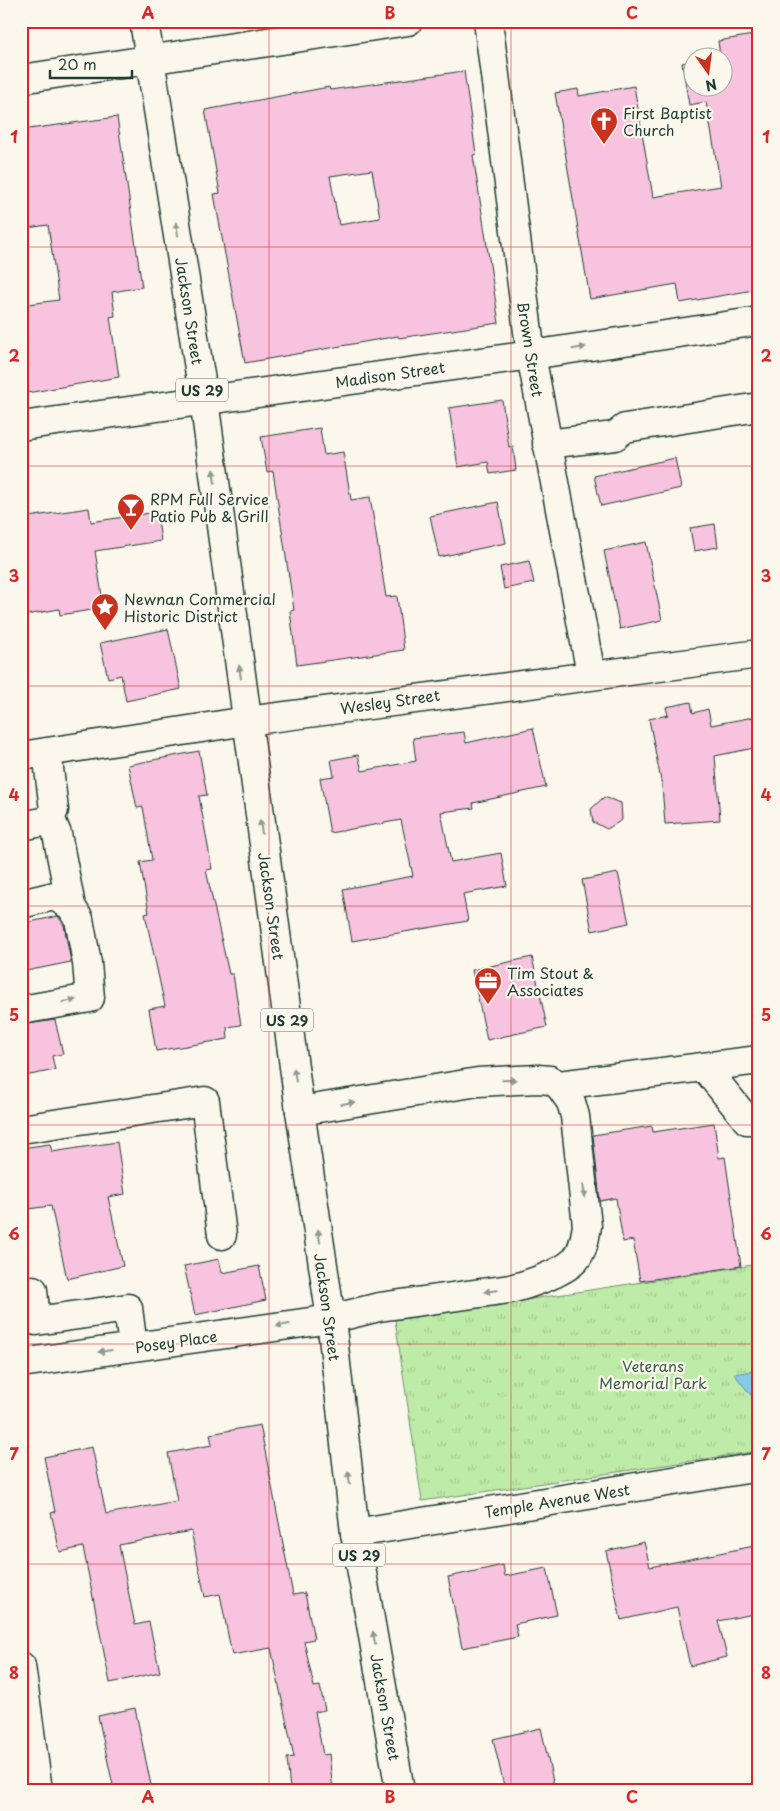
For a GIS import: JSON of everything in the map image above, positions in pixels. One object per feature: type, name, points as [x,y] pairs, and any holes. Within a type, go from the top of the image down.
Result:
[{"type":"street","name":"Jackson Street","points":[[144,21],[204,400],[300,1111],[331,1318],[356,1533],[400,1790]]},
{"type":"street","points":[[21,79],[408,21]]},
{"type":"street","name":"Brown Street","points":[[488,21],[531,355],[591,674]]},
{"type":"street","name":"Madison Street","points":[[21,426],[531,355],[759,321]]},
{"type":"street","points":[[548,444],[615,436],[625,428],[759,407]]},
{"type":"street","name":"Wesley Street","points":[[34,754],[247,721],[591,674],[759,654]]},
{"type":"street","points":[[21,826],[48,821],[54,810],[34,754]]},
{"type":"street","points":[[21,1010],[90,998],[87,962],[78,919],[71,906],[57,834],[50,817]]},
{"type":"street","points":[[21,904],[54,896],[71,906]]},
{"type":"street","points":[[300,1111],[478,1082],[538,1079],[550,1080],[559,1085],[759,1060]]},
{"type":"street","points":[[705,1068],[747,1120],[759,1120]]},
{"type":"street","name":"Posey Place","points":[[21,1363],[331,1318],[379,1307],[510,1289],[544,1278],[575,1261],[584,1243],[587,1226],[575,1116],[571,1102],[559,1085]]},
{"type":"street","points":[[21,1129],[205,1101],[222,1235]]},
{"type":"street","points":[[21,1292],[33,1290],[36,1321],[128,1308],[133,1347]]},
{"type":"street","name":"Temple Avenue West","points":[[356,1533],[759,1467]]},
{"type":"street","points":[[21,1666],[38,1790]]},
{"type":"green space","name":"Veterans Memorial Park","points":[[759,1264],[759,1451],[422,1501],[395,1320]]},
{"type":"water","points":[[759,1370],[759,1405],[734,1374]]},
{"type":"building","name":"First Baptist Church","points":[[759,34],[759,289],[680,303],[677,284],[590,299],[555,93],[578,89],[579,96],[634,86],[653,197],[721,186],[706,102],[689,105],[688,98],[732,98],[732,48],[719,48],[718,41]]},
{"type":"building","points":[[464,71],[476,154],[473,155],[499,323],[399,338],[398,336],[245,363],[214,194],[220,193],[205,110],[329,87],[330,90]],"holes":[[[372,170],[380,218],[339,225],[330,176]]]},
{"type":"building","points":[[117,117],[142,287],[112,292],[115,316],[110,317],[119,377],[21,394],[21,305],[59,300],[48,225],[21,229],[21,130]]},
{"type":"building","points":[[502,400],[509,447],[513,446],[516,470],[490,474],[488,462],[458,467],[449,408]]},
{"type":"building","points":[[320,428],[324,455],[343,452],[351,500],[370,497],[386,597],[397,596],[404,650],[297,665],[290,611],[294,610],[273,471],[267,472],[261,437]]},
{"type":"building","points":[[675,458],[681,488],[601,506],[594,476]]},
{"type":"building","points":[[498,502],[506,543],[439,557],[430,516]]},
{"type":"building","points":[[89,508],[91,522],[157,512],[161,541],[95,551],[104,608],[60,615],[59,609],[21,616],[21,518]]},
{"type":"building","points":[[715,524],[718,547],[694,551],[690,528]]},
{"type":"building","points":[[646,542],[662,620],[620,629],[604,551]]},
{"type":"building","points":[[529,561],[534,583],[504,589],[500,567]]},
{"type":"building","points":[[168,629],[181,689],[126,701],[121,675],[108,678],[100,643]]},
{"type":"building","points":[[691,702],[693,713],[708,709],[711,725],[759,716],[759,747],[715,756],[720,820],[665,824],[662,786],[649,719],[668,715],[666,707]]},
{"type":"building","points":[[533,728],[546,787],[473,803],[474,808],[441,812],[451,862],[501,853],[507,886],[463,894],[468,921],[352,941],[343,889],[413,876],[401,820],[330,833],[320,778],[334,776],[331,760],[358,755],[362,771],[416,761],[413,738],[464,732],[466,743]]},
{"type":"building","points":[[199,751],[207,795],[199,796],[212,869],[206,870],[229,974],[233,974],[241,1025],[227,1027],[228,1039],[156,1051],[149,1009],[165,1006],[145,914],[149,913],[140,862],[152,860],[143,807],[137,808],[128,765]]},
{"type":"building","points":[[604,797],[621,803],[622,820],[607,829],[593,822],[591,809]]},
{"type":"building","points":[[618,873],[629,923],[592,931],[582,880]]},
{"type":"building","points":[[58,916],[64,925],[71,962],[21,972],[21,924]]},
{"type":"building","points":[[532,957],[547,1027],[487,1040],[472,970]]},
{"type":"building","points":[[55,1020],[63,1054],[52,1056],[55,1070],[25,1076],[21,1061],[21,1025]]},
{"type":"building","points":[[714,1123],[719,1158],[725,1157],[741,1266],[640,1281],[633,1240],[623,1242],[616,1198],[600,1201],[593,1135],[652,1126],[653,1132]]},
{"type":"building","points":[[117,1142],[125,1194],[108,1197],[123,1266],[67,1279],[51,1206],[28,1209],[21,1169],[21,1148],[50,1144],[52,1152]]},
{"type":"building","points":[[219,1259],[222,1273],[259,1266],[266,1300],[195,1315],[184,1266]]},
{"type":"building","points":[[260,1425],[293,1595],[305,1593],[314,1639],[304,1641],[314,1687],[320,1686],[325,1710],[315,1712],[323,1755],[329,1754],[333,1790],[290,1790],[287,1758],[294,1757],[271,1648],[232,1655],[220,1594],[205,1597],[191,1531],[119,1545],[135,1625],[149,1622],[160,1672],[110,1683],[83,1547],[60,1552],[51,1513],[55,1512],[44,1457],[92,1447],[106,1514],[177,1501],[168,1453],[212,1445],[210,1434]]},
{"type":"building","points":[[644,1542],[650,1567],[759,1545],[759,1613],[718,1621],[727,1657],[690,1666],[677,1607],[621,1620],[606,1551]]},
{"type":"building","points":[[503,1565],[505,1576],[547,1568],[557,1615],[515,1624],[518,1637],[462,1648],[448,1577]]},
{"type":"building","points":[[135,1708],[152,1790],[114,1790],[98,1716]]},
{"type":"building","points":[[541,1728],[555,1790],[505,1790],[493,1739]]},
{"type":"place","name":"First Baptist Church","points":[[604,145]]},
{"type":"place","name":"RPM Full Service Patio Pub & Grill","points":[[131,531]]},
{"type":"place","name":"Newnan Commercial Historic District","points":[[105,631]]},
{"type":"place","name":"Tim Stout & Associates","points":[[488,1005]]}]
